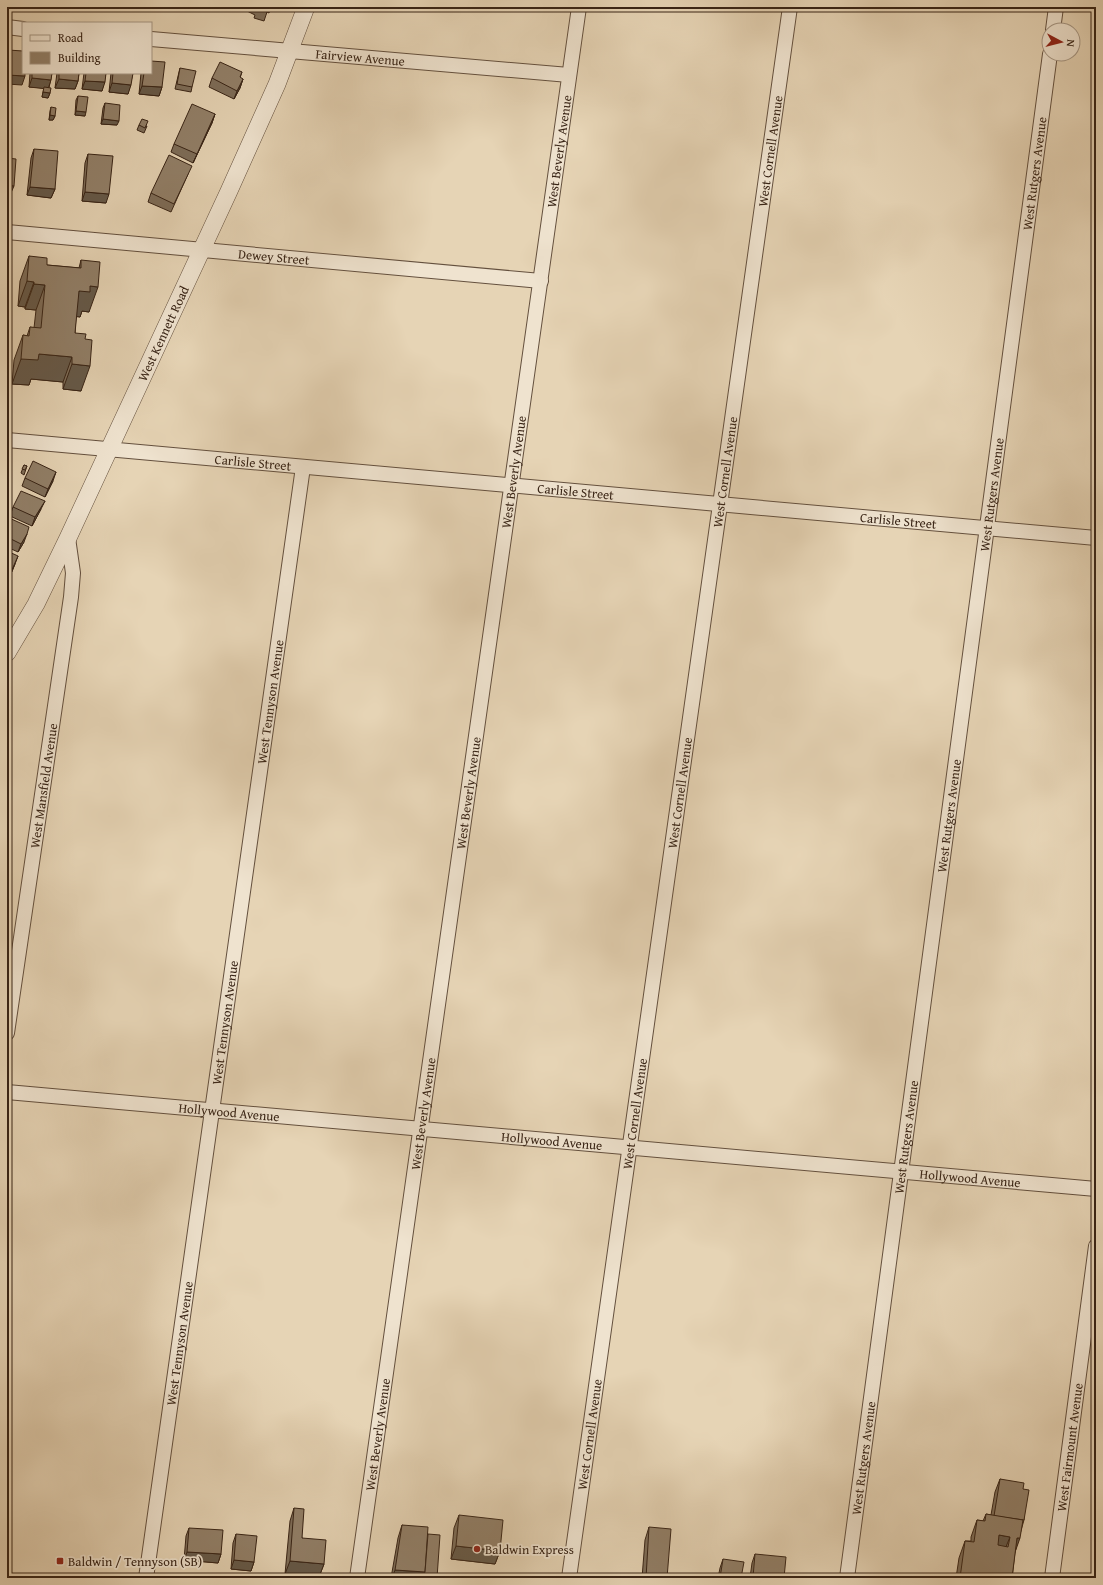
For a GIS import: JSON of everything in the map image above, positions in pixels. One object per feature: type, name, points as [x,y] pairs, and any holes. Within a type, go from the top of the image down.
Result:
[{"type":"street","name":"West Kennett Road","points":[[7,652],[36,604],[202,250],[263,117],[291,50],[306,7]]},
{"type":"street","name":"West Beverly Avenue","points":[[357,1578],[579,7]]},
{"type":"street","name":"West Cornell Avenue","points":[[569,1578],[790,7]]},
{"type":"street","points":[[1054,22],[1056,7]]},
{"type":"street","points":[[7,27],[22,29]]},
{"type":"street","name":"Fairview Avenue","points":[[152,39],[570,75]]},
{"type":"street","name":"West Rutgers Avenue","points":[[847,1578],[1049,62]]},
{"type":"street","name":"Dewey Street","points":[[7,232],[541,281]]},
{"type":"street","name":"Carlisle Street","points":[[7,440],[1096,538]]},
{"type":"street","name":"West Tennyson Avenue","points":[[146,1578],[303,466]]},
{"type":"street","name":"West Mansfield Avenue","points":[[7,1033],[71,597],[72,568],[68,538]]},
{"type":"street","name":"Hollywood Avenue","points":[[7,1092],[1096,1189]]},
{"type":"street","name":"West Fairmount Avenue","points":[[1052,1578],[1096,1246]]},
{"type":"building","points":[[258,7],[269,7],[267,12],[257,9]]},
{"type":"building","points":[[8,50],[22,51],[22,74],[25,74],[25,76],[7,75]]},
{"type":"building","points":[[152,61],[165,62],[162,87],[142,86],[144,74],[152,74]]},
{"type":"building","points":[[220,62],[242,72],[240,77],[243,79],[237,91],[212,78]]},
{"type":"building","points":[[180,68],[196,71],[192,87],[177,84]]},
{"type":"building","points":[[32,74],[52,74],[51,80],[32,78]]},
{"type":"building","points":[[59,74],[79,74],[78,81],[59,79]]},
{"type":"building","points":[[86,74],[106,74],[105,82],[85,81]]},
{"type":"building","points":[[113,74],[133,74],[131,85],[112,83]]},
{"type":"building","points":[[44,87],[51,88],[50,93],[43,92]]},
{"type":"building","points":[[78,96],[88,97],[86,112],[76,111]]},
{"type":"building","points":[[105,103],[120,105],[119,121],[103,119]]},
{"type":"building","points":[[192,104],[215,114],[197,154],[174,144]]},
{"type":"building","points":[[51,107],[56,108],[55,116],[50,115]]},
{"type":"building","points":[[142,119],[148,121],[145,128],[139,125]]},
{"type":"building","points":[[34,149],[58,151],[55,189],[30,187]]},
{"type":"building","points":[[88,154],[113,156],[109,194],[85,192]]},
{"type":"building","points":[[169,155],[192,166],[174,204],[151,193]]},
{"type":"building","points":[[7,158],[16,159],[14,186],[7,185]]},
{"type":"building","points":[[29,256],[47,258],[47,265],[81,268],[81,260],[100,262],[98,287],[90,286],[90,292],[79,291],[75,333],[86,334],[85,339],[92,340],[90,366],[72,364],[72,357],[39,354],[38,360],[21,359],[23,335],[29,336],[30,327],[41,328],[45,285],[34,284],[34,282],[27,281]]},
{"type":"building","points":[[33,461],[56,472],[48,489],[25,478]]},
{"type":"building","points":[[24,465],[27,466],[25,470],[22,469]]},
{"type":"building","points":[[21,491],[45,501],[35,517],[13,507]]},
{"type":"building","points":[[7,517],[29,527],[21,544],[7,537]]},
{"type":"building","points":[[7,551],[18,556],[11,572],[7,570]]},
{"type":"building","points":[[1000,1479],[1024,1483],[1023,1489],[1029,1490],[1024,1520],[994,1516]]},
{"type":"building","points":[[294,1508],[304,1509],[302,1538],[326,1540],[324,1564],[290,1561]]},
{"type":"building","points":[[986,1514],[1023,1520],[1020,1538],[1017,1538],[1012,1578],[960,1578],[965,1541],[974,1542],[977,1520],[985,1521]],"holes":[[[999,1535],[1010,1537],[1008,1547],[998,1545]]]},
{"type":"building","points":[[459,1515],[503,1520],[500,1551],[456,1546]]},
{"type":"building","points":[[402,1525],[428,1527],[425,1572],[395,1570]]},
{"type":"building","points":[[649,1527],[671,1529],[667,1578],[646,1578]]},
{"type":"building","points":[[189,1528],[223,1530],[221,1554],[187,1552]]},
{"type":"building","points":[[236,1534],[257,1536],[254,1562],[234,1560]]},
{"type":"building","points":[[428,1534],[440,1535],[437,1578],[423,1577],[425,1572]]},
{"type":"building","points":[[755,1554],[786,1557],[784,1578],[753,1577]]},
{"type":"building","points":[[723,1559],[744,1562],[741,1578],[720,1578]]},
{"type":"place","name":"Baldwin Express","points":[[477,1549]]},
{"type":"place","name":"Baldwin / Tennyson (SB)","points":[[60,1561]]}]
